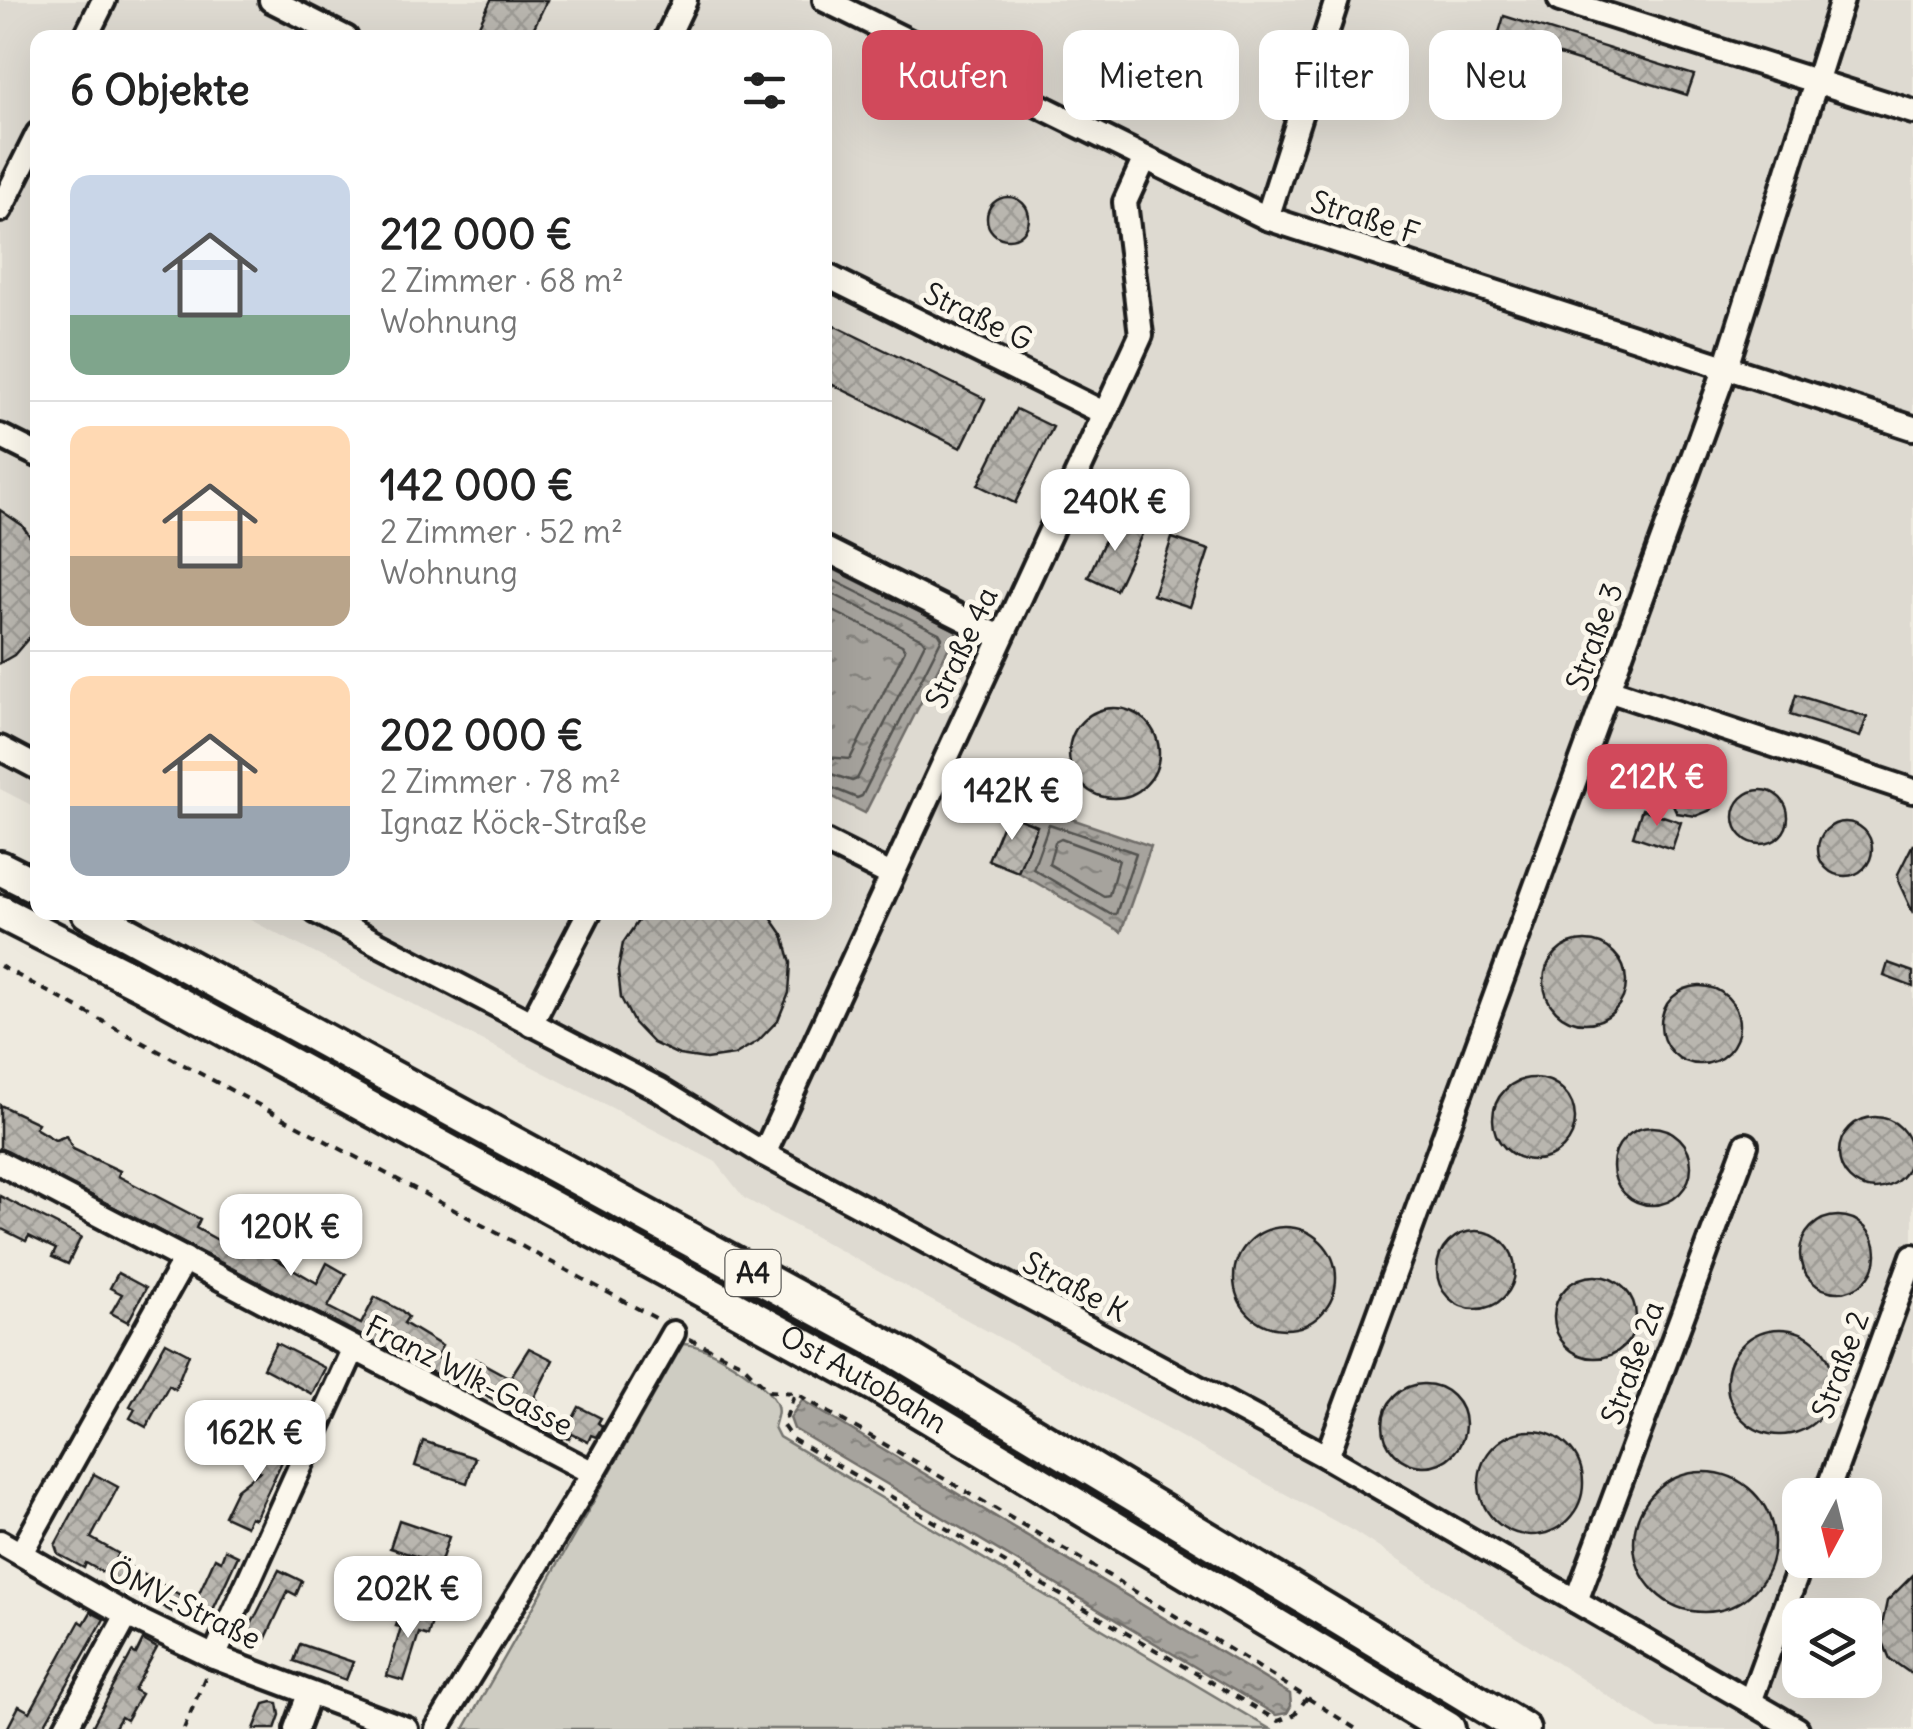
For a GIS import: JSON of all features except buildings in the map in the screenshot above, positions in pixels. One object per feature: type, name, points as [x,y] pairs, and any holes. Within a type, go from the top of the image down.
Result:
[{"type":"highway","points":[[0,868],[30,883]]},
{"type":"highway","name":"Ost Autobahn","points":[[0,912],[144,986],[878,1386],[1448,1729]]},
{"type":"highway","name":"Ost Autobahn","points":[[103,920],[899,1352],[1523,1729]]},
{"type":"street","points":[[89,30],[104,0]]},
{"type":"street","points":[[271,0],[330,30]]},
{"type":"street","points":[[671,30],[685,0]]},
{"type":"street","name":"Straße F","points":[[825,0],[1268,218],[1913,428]]},
{"type":"street","points":[[1268,218],[1338,0]]},
{"type":"street","points":[[1560,0],[1913,112]]},
{"type":"street","name":"Straße 3","points":[[1326,1457],[1726,367],[1842,0]]},
{"type":"street","points":[[0,210],[30,155]]},
{"type":"street","name":"Straße 4a","points":[[764,1154],[1141,335],[1125,202],[1146,158]]},
{"type":"street","name":"Straße G","points":[[832,277],[1104,413]]},
{"type":"street","points":[[0,436],[30,450]]},
{"type":"street","points":[[832,552],[1000,636]]},
{"type":"street","points":[[1608,690],[1913,791]]},
{"type":"street","points":[[0,748],[30,763]]},
{"type":"street","points":[[832,846],[891,875]]},
{"type":"street","name":"Straße K","points":[[332,920],[658,1089],[764,1154],[1326,1457],[1797,1729]]},
{"type":"street","points":[[532,1024],[585,920]]},
{"type":"street","name":"Straße 2a","points":[[1576,1601],[1746,1145]]},
{"type":"street","name":"Franz Wlk-Gasse","points":[[0,1164],[593,1474]]},
{"type":"street","name":"Straße 2","points":[[1832,1478],[1913,1256]]},
{"type":"street","points":[[10,1547],[185,1259]]},
{"type":"street","points":[[436,1729],[593,1474],[674,1333]]},
{"type":"street","points":[[214,1657],[354,1350]]},
{"type":"street","name":"ÖMV-Straße","points":[[10,1547],[127,1615],[214,1657],[406,1729]]},
{"type":"street","points":[[1750,1702],[1795,1578]]},
{"type":"street","points":[[65,1729],[127,1615]]},
{"type":"street","points":[[296,1729],[309,1694]]},
{"type":"path","points":[[0,966],[668,1326],[674,1333],[727,1354],[770,1392],[795,1393],[1061,1547],[1356,1729]]},
{"type":"path","points":[[795,1393],[783,1426],[792,1439],[1278,1720],[1294,1715],[1307,1698]]},
{"type":"path","points":[[184,1729],[214,1657]]},
{"type":"shaded area","points":[[0,0],[1913,0],[1913,1729],[1659,1729],[1353,1531],[744,1198],[716,1162],[250,920],[832,920],[832,30],[30,30],[30,804],[0,789]]},
{"type":"shaded area","points":[[683,1344],[721,1357],[760,1384],[776,1403],[774,1427],[779,1437],[1270,1729],[464,1729]]},
{"type":"water","points":[[832,568],[957,631],[865,813],[832,796]]},
{"type":"water","points":[[1013,799],[1151,846],[1121,932],[1018,872],[1037,826],[1007,814]]},
{"type":"water","points":[[802,1400],[1290,1694],[1287,1713],[1276,1715],[794,1429],[790,1418]]}]
